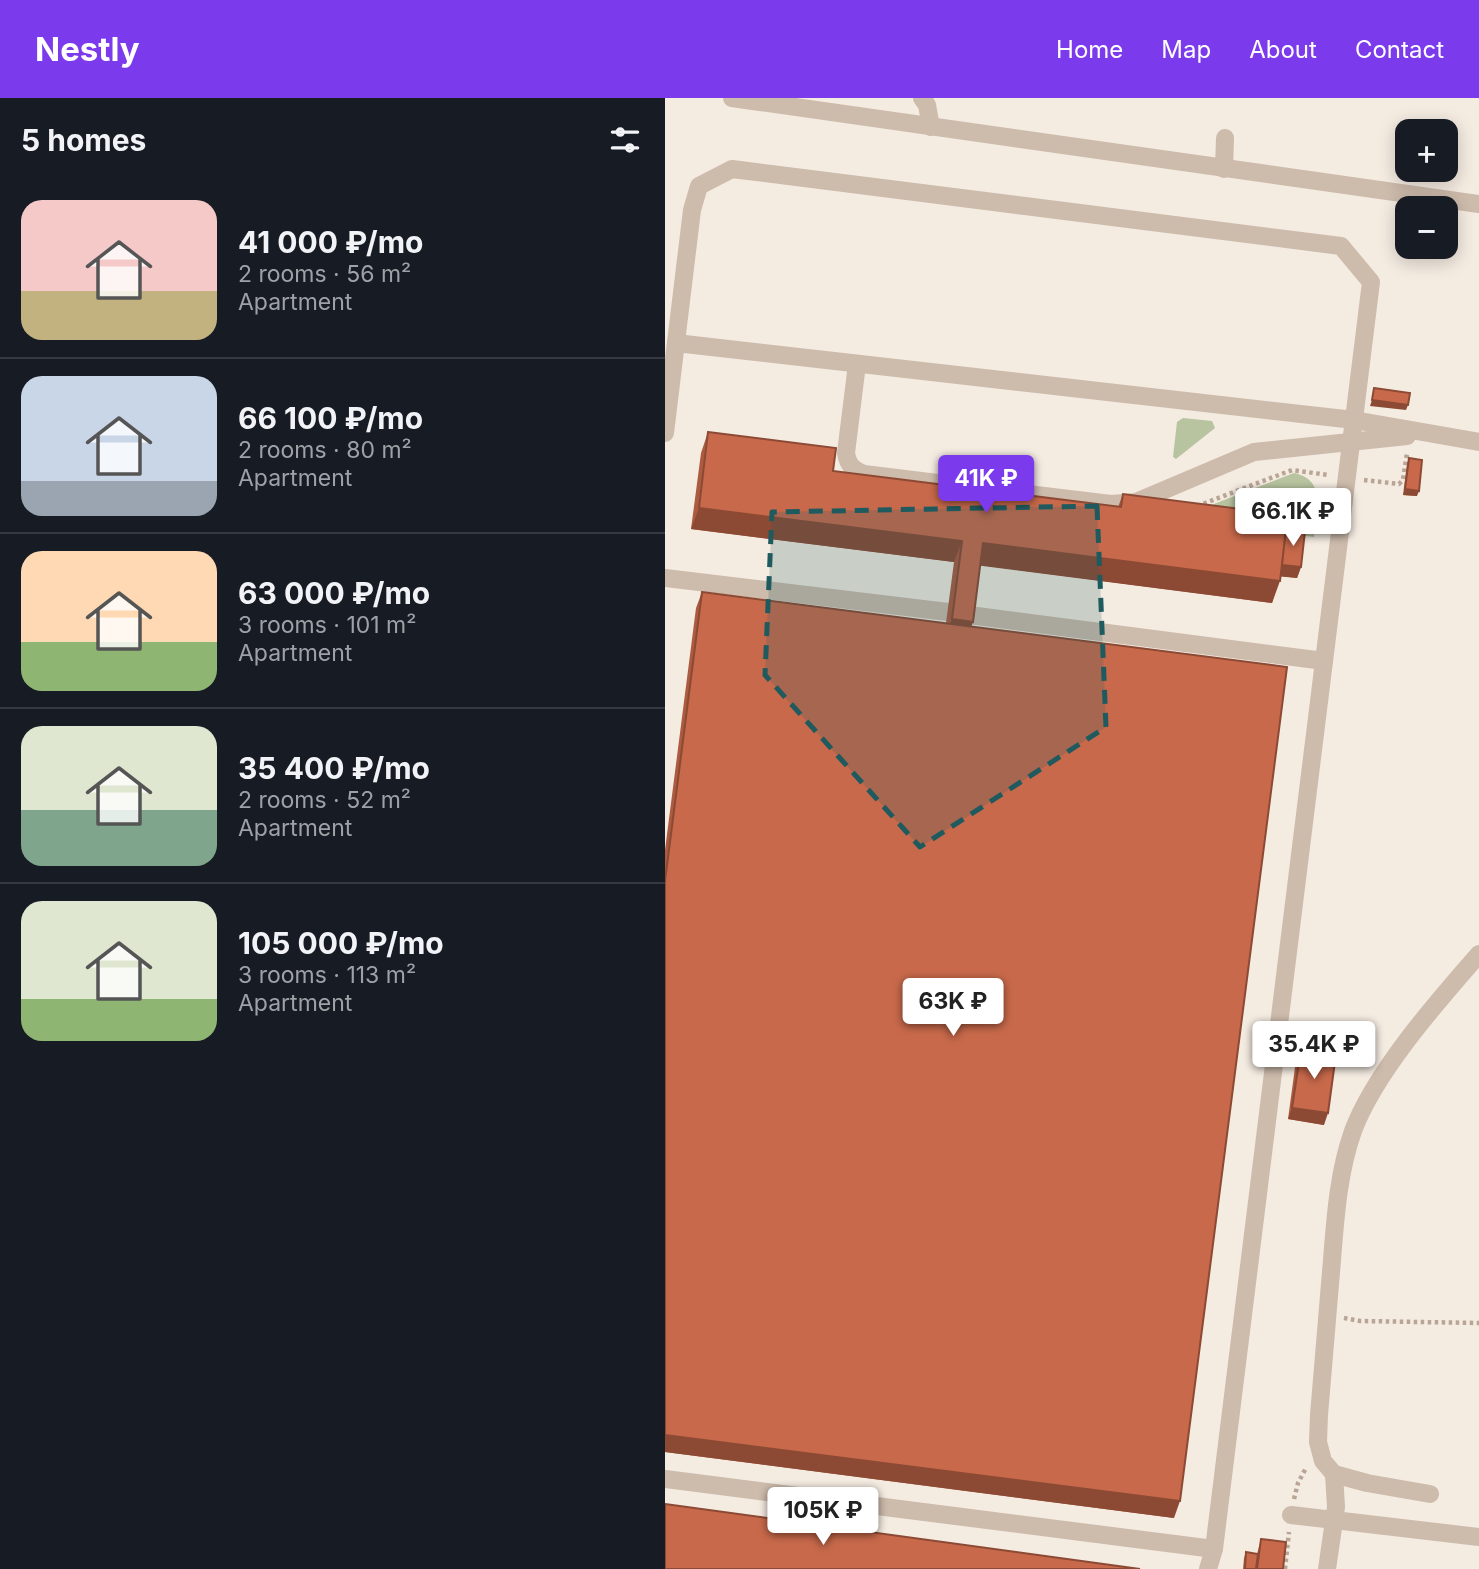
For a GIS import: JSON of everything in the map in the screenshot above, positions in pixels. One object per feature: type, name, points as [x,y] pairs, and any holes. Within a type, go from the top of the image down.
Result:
[{"type":"street","points":[[732,98],[1479,204]]},
{"type":"street","points":[[922,98],[927,105],[931,127]]},
{"type":"street","points":[[1224,169],[1225,138]]},
{"type":"street","points":[[665,433],[692,210],[699,186],[732,169],[1341,246],[1371,282],[1214,1549],[1208,1569]]},
{"type":"street","points":[[676,343],[1354,420],[1479,442]]},
{"type":"street","points":[[857,364],[846,453],[848,463],[864,474],[1111,504],[1136,502],[1254,453],[1427,434]]},
{"type":"street","points":[[665,578],[948,612]]},
{"type":"street","points":[[969,615],[1324,661]]},
{"type":"street","points":[[1430,1494],[1334,1474],[1323,1461],[1318,1443],[1327,1315],[1339,1191],[1354,1130],[1375,1088],[1397,1057],[1479,954]]},
{"type":"street","points":[[1327,1569],[1334,1520],[1334,1474]]},
{"type":"street","points":[[665,1479],[1214,1549]]},
{"type":"street","points":[[1291,1515],[1479,1537]]},
{"type":"path","points":[[1192,507],[1292,470],[1399,484],[1403,480],[1408,445]]},
{"type":"path","points":[[1327,1315],[1360,1321],[1479,1323]]},
{"type":"highlighted area","points":[[1097,506],[1106,727],[920,847],[765,675],[772,512]]},
{"type":"green space","points":[[1183,418],[1212,421],[1215,428],[1176,459],[1173,457],[1177,422]]},
{"type":"green space","points":[[1294,473],[1311,482],[1316,490],[1318,508],[1314,537],[1186,521],[1188,514]]},
{"type":"building","points":[[1374,388],[1410,393],[1408,405],[1372,400]]},
{"type":"building","points":[[708,432],[836,448],[833,471],[1121,507],[1123,494],[1288,515],[1280,581],[983,543],[973,622],[952,619],[962,541],[699,508]]},
{"type":"building","points":[[1409,458],[1422,460],[1419,491],[1405,489]]},
{"type":"building","points":[[1286,529],[1305,531],[1301,567],[1282,565]]},
{"type":"building","points":[[702,592],[1287,667],[1180,1501],[665,1435],[665,881]]},
{"type":"building","points":[[1301,1049],[1336,1054],[1328,1113],[1292,1108]]},
{"type":"building","points":[[665,1504],[1140,1569],[665,1569]]},
{"type":"building","points":[[1261,1539],[1286,1542],[1283,1569],[1257,1569]]},
{"type":"building","points":[[1246,1552],[1258,1554],[1256,1569],[1245,1569]]}]
